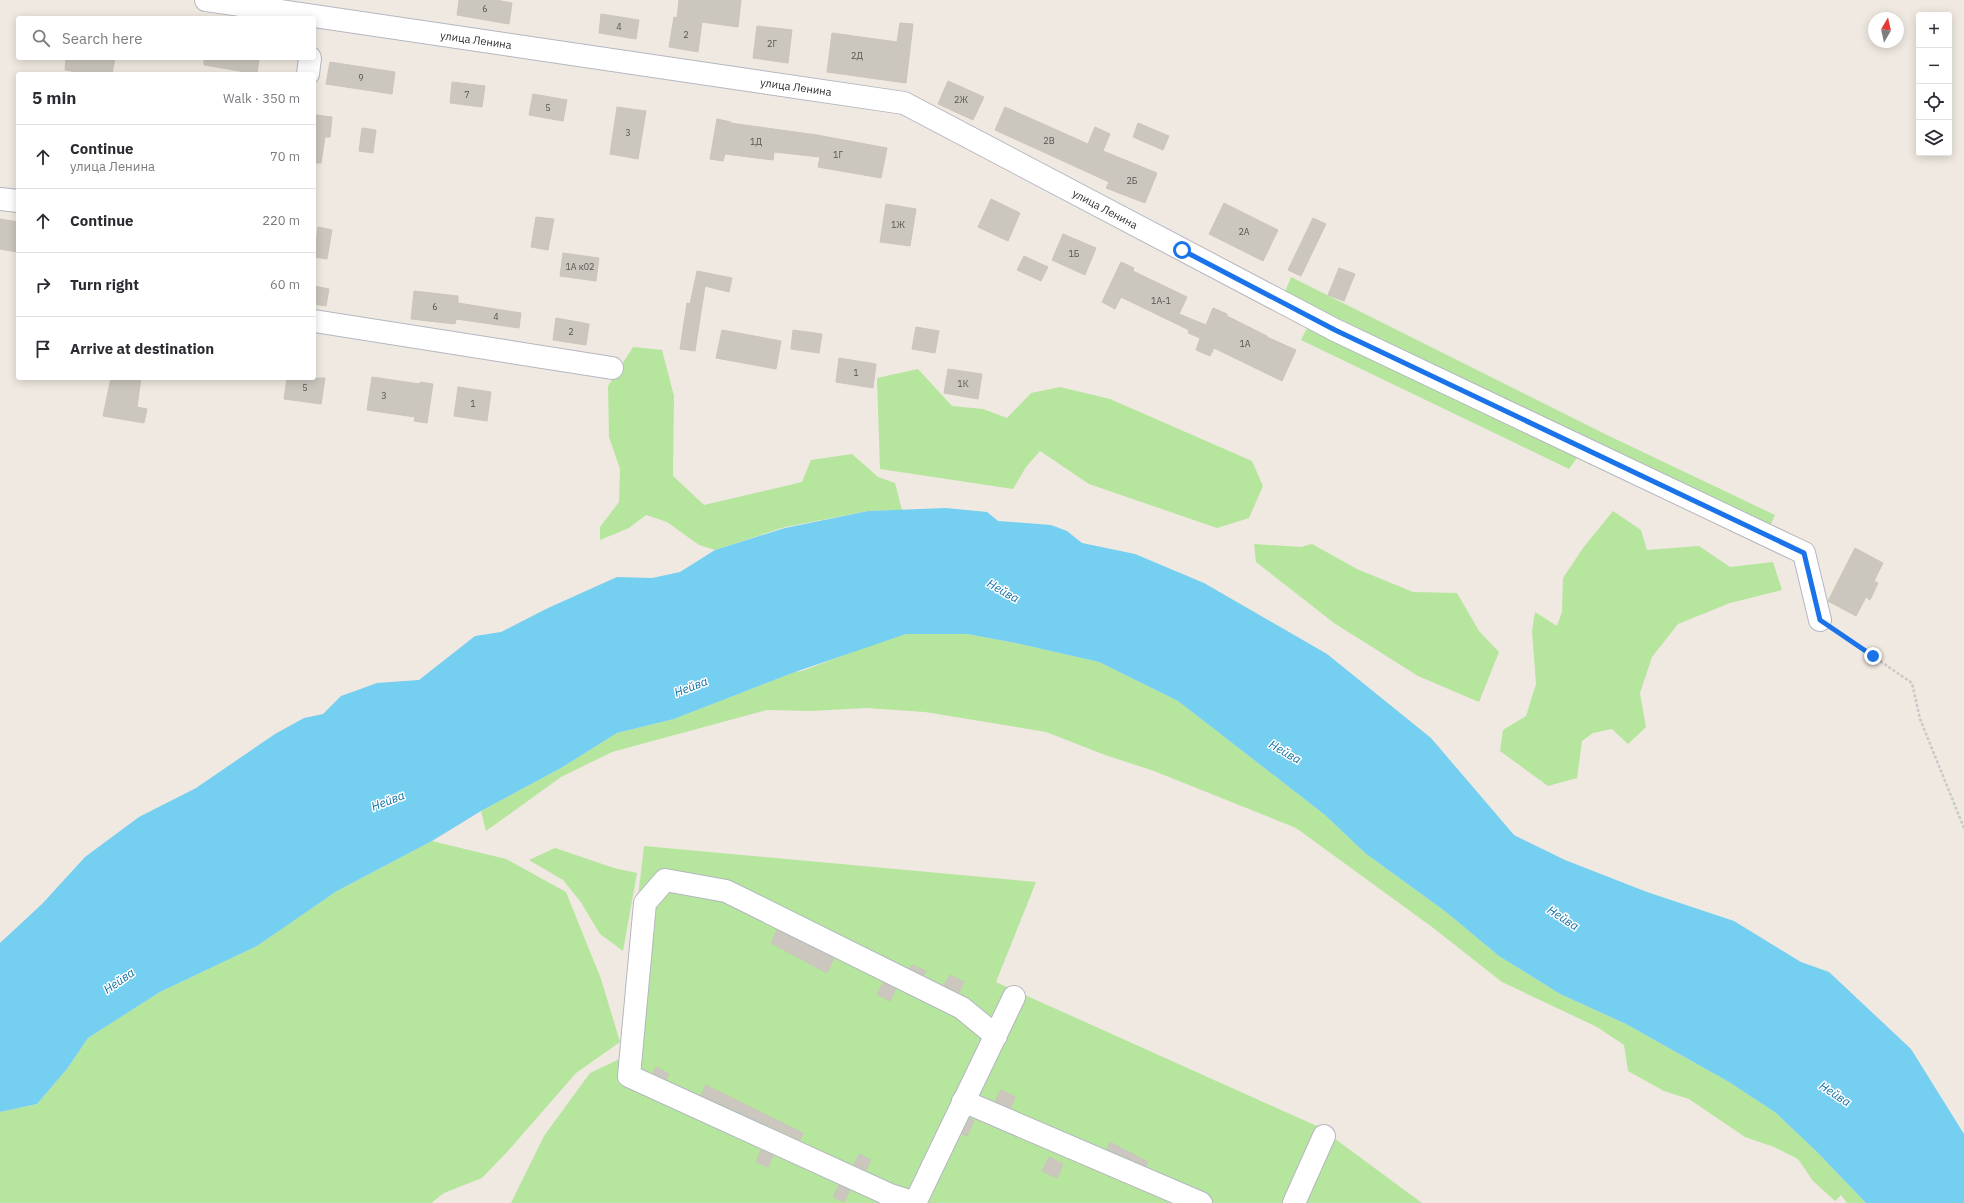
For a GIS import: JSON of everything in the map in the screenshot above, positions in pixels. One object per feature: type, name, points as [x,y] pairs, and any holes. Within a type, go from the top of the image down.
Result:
[{"type":"street","name":"улица Ленина","points":[[206,0],[311,16]]},
{"type":"street","name":"улица Ленина","points":[[316,17],[904,103],[1335,330],[1804,553],[1820,620]]},
{"type":"street","points":[[308,72],[310,60]]},
{"type":"street","points":[[0,199],[16,201]]},
{"type":"street","points":[[316,321],[612,368]]},
{"type":"street","points":[[996,1036],[962,1008],[726,890],[664,880],[645,903],[629,1076],[890,1195],[915,1203],[996,1036],[1014,997]]},
{"type":"street","points":[[964,1101],[1201,1203]]},
{"type":"street","points":[[1294,1203],[1324,1136]]},
{"type":"path","points":[[1820,620],[1912,683],[1920,719],[1964,828]]},
{"type":"green space","points":[[1291,277],[1605,434],[1775,515],[1769,528],[1510,404],[1285,292]]},
{"type":"green space","points":[[1308,326],[1579,455],[1569,469],[1301,340]]},
{"type":"green space","points":[[633,347],[662,350],[674,396],[673,476],[704,505],[802,482],[811,460],[852,454],[878,477],[895,483],[902,510],[868,511],[785,527],[715,550],[699,545],[667,522],[646,515],[629,528],[600,540],[600,527],[619,502],[620,469],[609,437],[608,386]]},
{"type":"green space","points":[[918,369],[952,406],[983,409],[1007,418],[1031,393],[1060,387],[1110,399],[1252,461],[1263,486],[1249,518],[1217,528],[1089,484],[1040,451],[1026,467],[1013,489],[880,469],[877,378]]},
{"type":"green space","points":[[1613,511],[1641,530],[1647,550],[1699,546],[1730,567],[1773,562],[1782,590],[1730,603],[1678,624],[1652,657],[1640,693],[1646,727],[1628,744],[1612,729],[1593,733],[1582,741],[1577,778],[1548,786],[1500,751],[1503,730],[1526,716],[1536,684],[1532,631],[1535,612],[1557,626],[1562,612],[1563,578],[1583,548]]},
{"type":"green space","points":[[1254,544],[1301,547],[1312,544],[1357,569],[1413,592],[1457,593],[1479,631],[1499,652],[1479,702],[1418,676],[1334,623],[1256,562]]},
{"type":"green space","points":[[906,634],[967,634],[1020,644],[1099,662],[1178,701],[1325,815],[1365,853],[1446,912],[1499,956],[1560,994],[1626,1024],[1729,1082],[1776,1113],[1817,1152],[1866,1203],[1847,1203],[1841,1195],[1835,1201],[1813,1181],[1798,1159],[1774,1147],[1745,1137],[1689,1099],[1664,1091],[1628,1071],[1624,1045],[1597,1027],[1502,982],[1432,927],[1296,828],[1154,771],[1105,755],[1046,732],[925,712],[866,708],[811,711],[767,710],[612,752],[561,777],[486,831],[481,811],[561,768],[617,733],[674,719],[795,672],[802,671],[860,649]]},
{"type":"green space","points":[[432,841],[506,859],[566,892],[601,979],[620,1042],[576,1073],[508,1151],[482,1178],[444,1193],[431,1203],[0,1203],[0,1112],[37,1104],[67,1069],[88,1038],[160,992],[257,946],[337,891]]},
{"type":"green space","points":[[644,846],[1036,882],[996,982],[1319,1127],[1422,1203],[511,1203],[544,1136],[590,1073],[630,1054],[624,1017]]},
{"type":"green space","points":[[555,848],[614,868],[637,873],[623,951],[600,934],[580,901],[563,880],[529,860]]},
{"type":"water","name":"Нейва","points":[[946,508],[987,512],[998,521],[1051,525],[1067,531],[1082,543],[1135,554],[1204,583],[1327,654],[1431,738],[1514,835],[1565,860],[1647,892],[1734,921],[1801,962],[1829,972],[1911,1049],[1964,1134],[1964,1203],[1866,1203],[1817,1152],[1776,1113],[1729,1082],[1626,1024],[1560,994],[1499,956],[1446,912],[1365,853],[1325,815],[1178,701],[1099,662],[1020,644],[967,634],[906,634],[795,672],[674,719],[617,733],[561,768],[481,811],[432,841],[337,891],[257,946],[160,992],[88,1038],[67,1069],[37,1104],[0,1112],[0,943],[42,904],[85,857],[139,817],[196,788],[275,734],[304,718],[323,714],[341,696],[377,683],[419,680],[475,636],[501,632],[548,608],[617,577],[652,578],[680,572],[715,550],[785,528],[868,511]]},
{"type":"building","points":[[459,0],[496,0],[512,3],[509,24],[457,15]]},
{"type":"building","points":[[679,0],[741,0],[738,27],[702,22],[698,52],[669,47],[674,17],[677,18]]},
{"type":"building","points":[[601,14],[639,20],[636,39],[599,33]]},
{"type":"building","points":[[900,23],[913,24],[906,83],[827,72],[832,33],[897,42]]},
{"type":"building","points":[[757,26],[792,30],[788,63],[753,58]]},
{"type":"building","points":[[66,60],[115,60],[112,72],[78,72],[65,70]]},
{"type":"building","points":[[204,60],[259,60],[257,72],[245,72],[204,65]]},
{"type":"building","points":[[330,62],[395,72],[392,94],[326,84]]},
{"type":"building","points":[[948,81],[984,97],[973,120],[938,104]]},
{"type":"building","points":[[452,82],[485,86],[482,107],[450,103]]},
{"type":"building","points":[[533,94],[567,100],[563,121],[529,115]]},
{"type":"building","points":[[617,107],[646,111],[638,159],[610,154]]},
{"type":"building","points":[[1005,107],[1088,144],[1095,127],[1110,134],[1103,151],[1157,173],[1145,203],[1106,188],[1109,182],[995,130]]},
{"type":"building","points":[[316,115],[332,117],[330,137],[325,137],[321,163],[316,163]]},
{"type":"building","points":[[717,119],[731,122],[730,123],[817,135],[887,148],[881,178],[818,167],[820,157],[774,152],[773,160],[725,154],[723,161],[710,159]]},
{"type":"building","points":[[1138,123],[1169,136],[1163,150],[1133,137]]},
{"type":"building","points":[[362,128],[376,130],[373,153],[359,151]]},
{"type":"building","points":[[991,199],[1020,213],[1008,241],[978,227]]},
{"type":"building","points":[[1224,203],[1278,230],[1263,261],[1209,234]]},
{"type":"building","points":[[886,204],[916,209],[910,246],[880,242]]},
{"type":"building","points":[[536,217],[554,219],[548,250],[531,247]]},
{"type":"building","points":[[1313,218],[1326,224],[1301,276],[1288,270]]},
{"type":"building","points":[[0,219],[16,222],[16,252],[0,249]]},
{"type":"building","points":[[318,227],[332,230],[327,259],[316,257]]},
{"type":"building","points":[[1063,234],[1096,248],[1085,275],[1052,260]]},
{"type":"building","points":[[563,253],[599,258],[596,281],[560,276]]},
{"type":"building","points":[[1024,256],[1048,267],[1041,281],[1017,270]]},
{"type":"building","points":[[1121,262],[1134,268],[1133,271],[1187,297],[1179,314],[1206,325],[1213,308],[1227,314],[1227,316],[1267,337],[1296,350],[1282,381],[1214,348],[1210,356],[1196,350],[1200,338],[1188,333],[1189,330],[1121,297],[1115,309],[1102,302]]},
{"type":"building","points":[[1339,268],[1355,274],[1344,301],[1328,295]]},
{"type":"building","points":[[697,271],[732,278],[729,292],[705,286],[695,351],[680,349],[687,303],[690,304]]},
{"type":"building","points":[[316,286],[329,289],[326,306],[316,304]]},
{"type":"building","points":[[414,291],[458,296],[458,303],[521,313],[519,328],[456,319],[455,324],[411,319]]},
{"type":"building","points":[[556,318],[589,324],[586,345],[553,340]]},
{"type":"building","points":[[916,327],[939,331],[935,353],[912,349]]},
{"type":"building","points":[[722,330],[781,341],[776,369],[716,358]]},
{"type":"building","points":[[793,330],[822,334],[819,353],[791,349]]},
{"type":"building","points":[[839,358],[876,364],[873,388],[836,382]]},
{"type":"building","points":[[948,369],[982,374],[978,399],[944,393]]},
{"type":"building","points":[[372,377],[420,384],[420,382],[433,384],[427,423],[414,421],[415,417],[367,410]]},
{"type":"building","points":[[316,378],[325,378],[321,404],[284,399],[287,380],[316,380]]},
{"type":"building","points":[[111,380],[141,380],[137,407],[147,409],[144,423],[103,416]]},
{"type":"building","points":[[458,387],[491,392],[487,421],[454,416]]},
{"type":"building","points":[[1855,548],[1883,563],[1874,581],[1878,583],[1870,600],[1866,597],[1856,616],[1828,601]]},
{"type":"building","points":[[777,930],[834,958],[827,973],[771,943]]},
{"type":"building","points":[[912,965],[926,971],[924,975],[910,968]]},
{"type":"building","points":[[950,975],[964,982],[959,992],[944,985]]},
{"type":"building","points":[[883,983],[896,989],[890,1001],[877,994]]},
{"type":"building","points":[[656,1067],[669,1074],[666,1079],[653,1073]]},
{"type":"building","points":[[706,1085],[803,1133],[800,1140],[701,1095]]},
{"type":"building","points":[[1001,1090],[1015,1097],[1010,1108],[995,1101]]},
{"type":"building","points":[[970,1118],[974,1121],[967,1136],[962,1134]]},
{"type":"building","points":[[1110,1142],[1148,1162],[1146,1166],[1107,1149]]},
{"type":"building","points":[[761,1150],[773,1155],[768,1167],[756,1162]]},
{"type":"building","points":[[859,1154],[871,1160],[866,1170],[854,1165]]},
{"type":"building","points":[[1049,1157],[1063,1164],[1057,1178],[1042,1171]]},
{"type":"building","points":[[839,1185],[850,1190],[844,1202],[833,1197]]},
{"type":"route","points":[[1182,250],[1335,330],[1804,553],[1820,620],[1873,656]]}]
